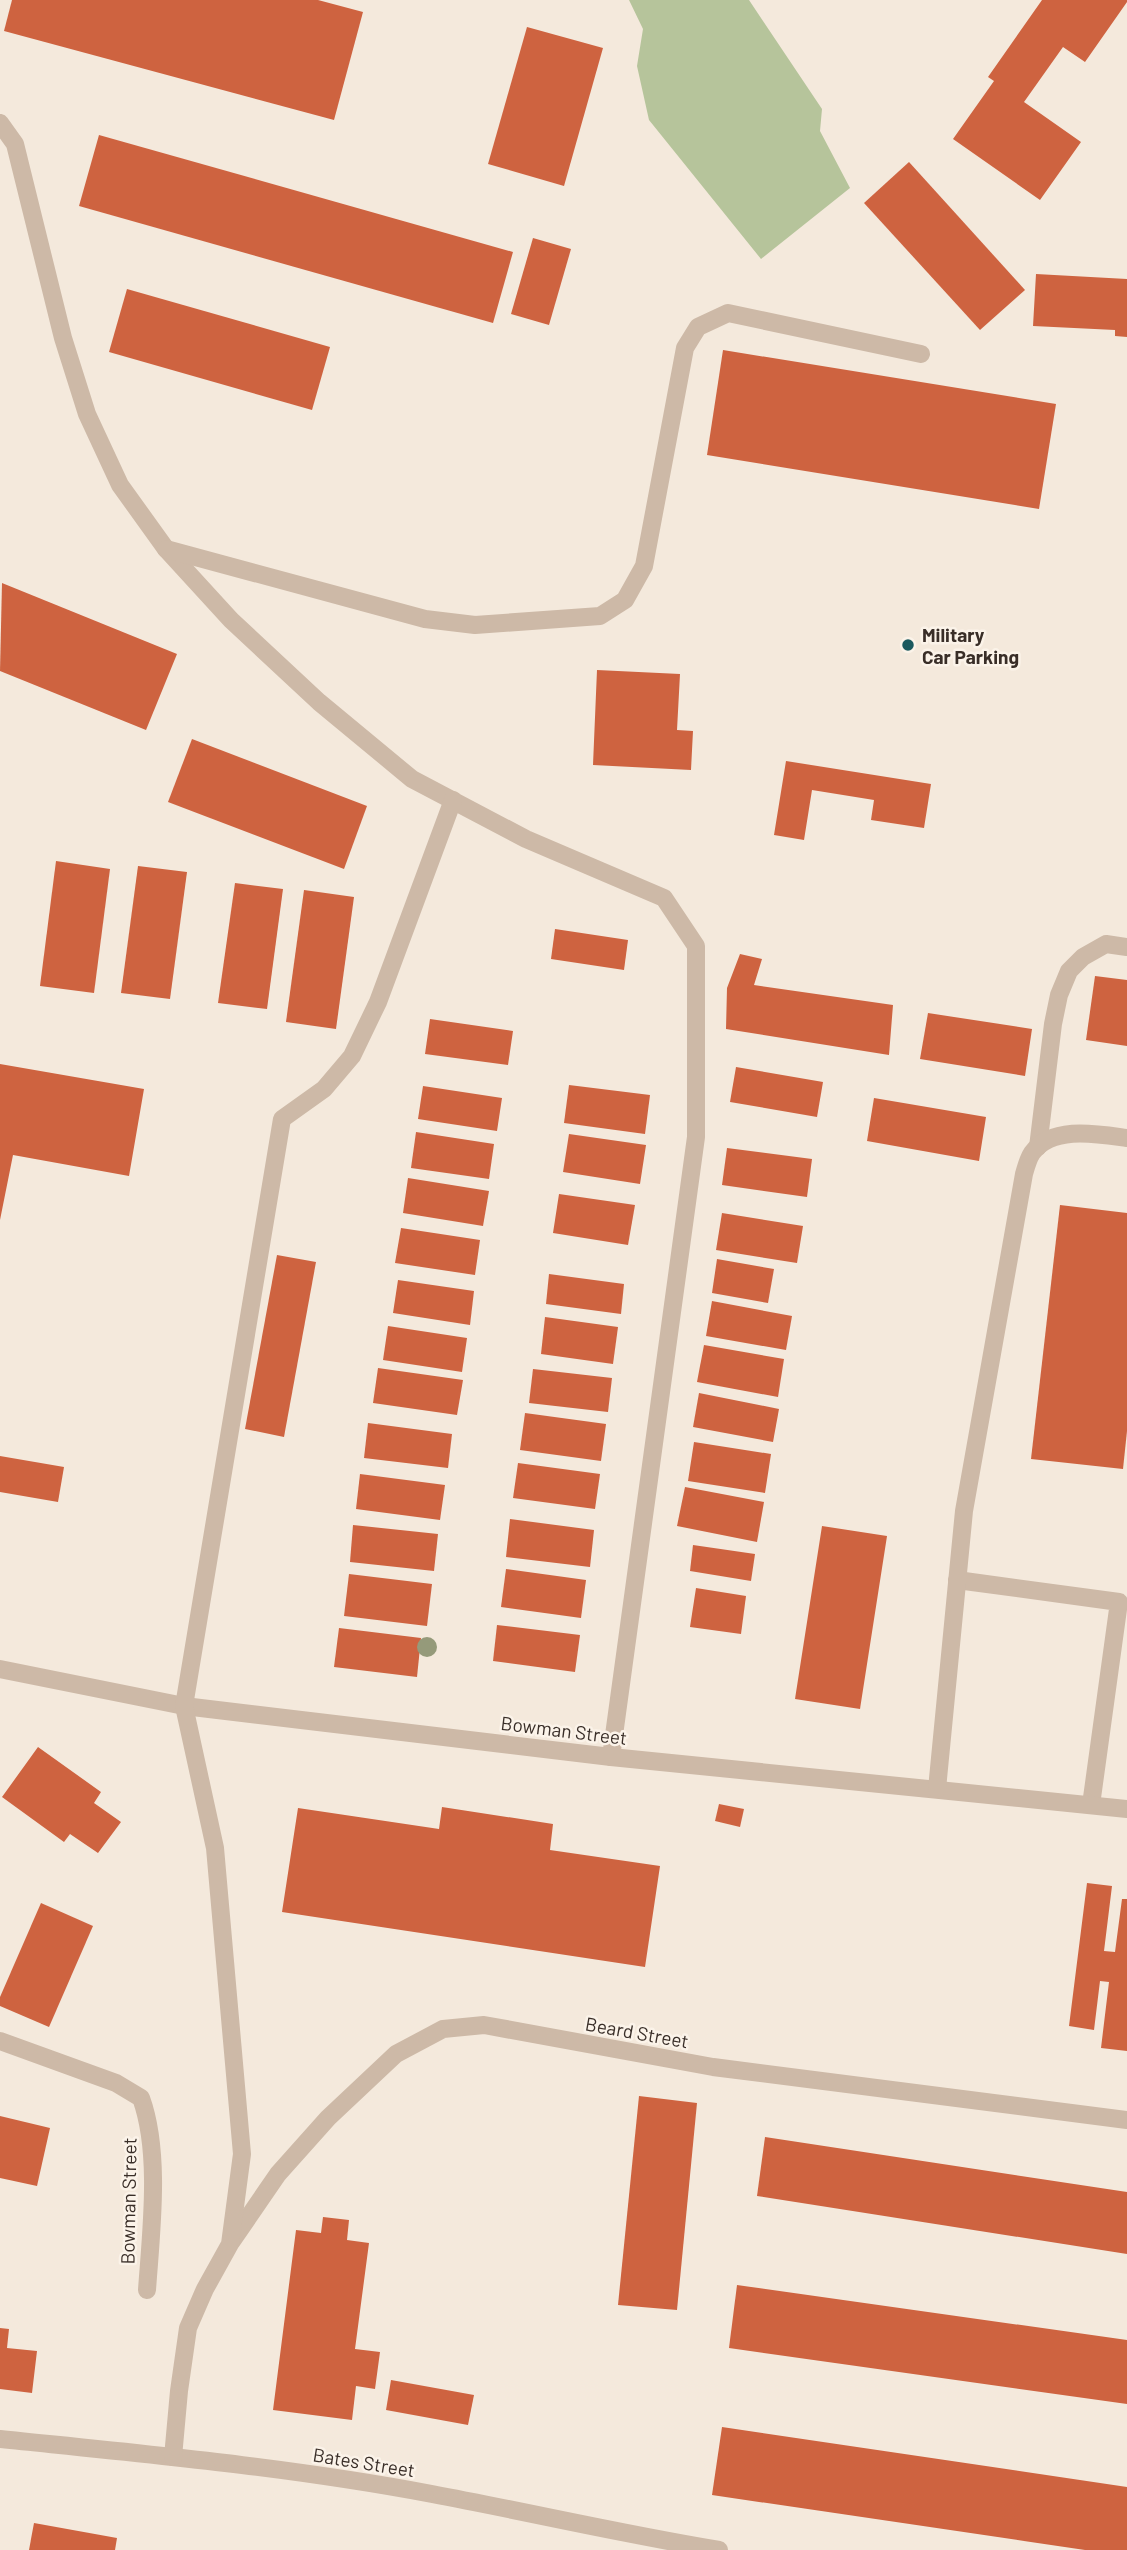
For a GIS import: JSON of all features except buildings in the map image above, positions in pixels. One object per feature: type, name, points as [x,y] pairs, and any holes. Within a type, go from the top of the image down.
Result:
[{"type":"lane","points":[[0,123],[15,144],[63,338],[87,414],[120,485],[166,549],[230,620],[319,702],[412,779],[526,839],[664,898],[696,946],[696,1137],[611,1757]]},
{"type":"lane","points":[[166,549],[425,619],[475,625],[600,616],[625,600],[644,566],[685,348],[698,327],[728,313],[921,354]]},
{"type":"lane","points":[[230,2244],[242,2154],[215,1848],[184,1706],[282,1119],[324,1089],[352,1056],[378,1002],[453,800]]},
{"type":"lane","points":[[1038,1147],[1053,1024],[1059,995],[1069,971],[1083,957],[1106,944],[1127,947]]},
{"type":"lane","points":[[937,1789],[964,1511],[1024,1174],[1031,1155],[1038,1147],[1055,1138],[1081,1132],[1127,1138]]},
{"type":"lane","points":[[957,1580],[1119,1602],[1091,1805]]},
{"type":"lane","name":"Bowman Street","points":[[0,1669],[184,1706],[611,1757],[1127,1810]]},
{"type":"lane","name":"Beard Street","points":[[173,2457],[178,2390],[188,2329],[205,2289],[230,2244],[278,2174],[328,2118],[396,2054],[443,2029],[484,2025],[713,2067],[1127,2120]]},
{"type":"lane","name":"Bowman Street","points":[[0,2041],[116,2083],[141,2098],[150,2129],[152,2160],[147,2290]]},
{"type":"lane","name":"Bates Street","points":[[0,2439],[242,2464],[432,2494],[617,2533],[719,2550]]},
{"type":"green space","points":[[629,0],[749,0],[822,109],[820,131],[850,188],[761,259],[649,120],[637,66],[643,29]]},
{"type":"place","name":"Military Car Parking","points":[[908,645]]}]
